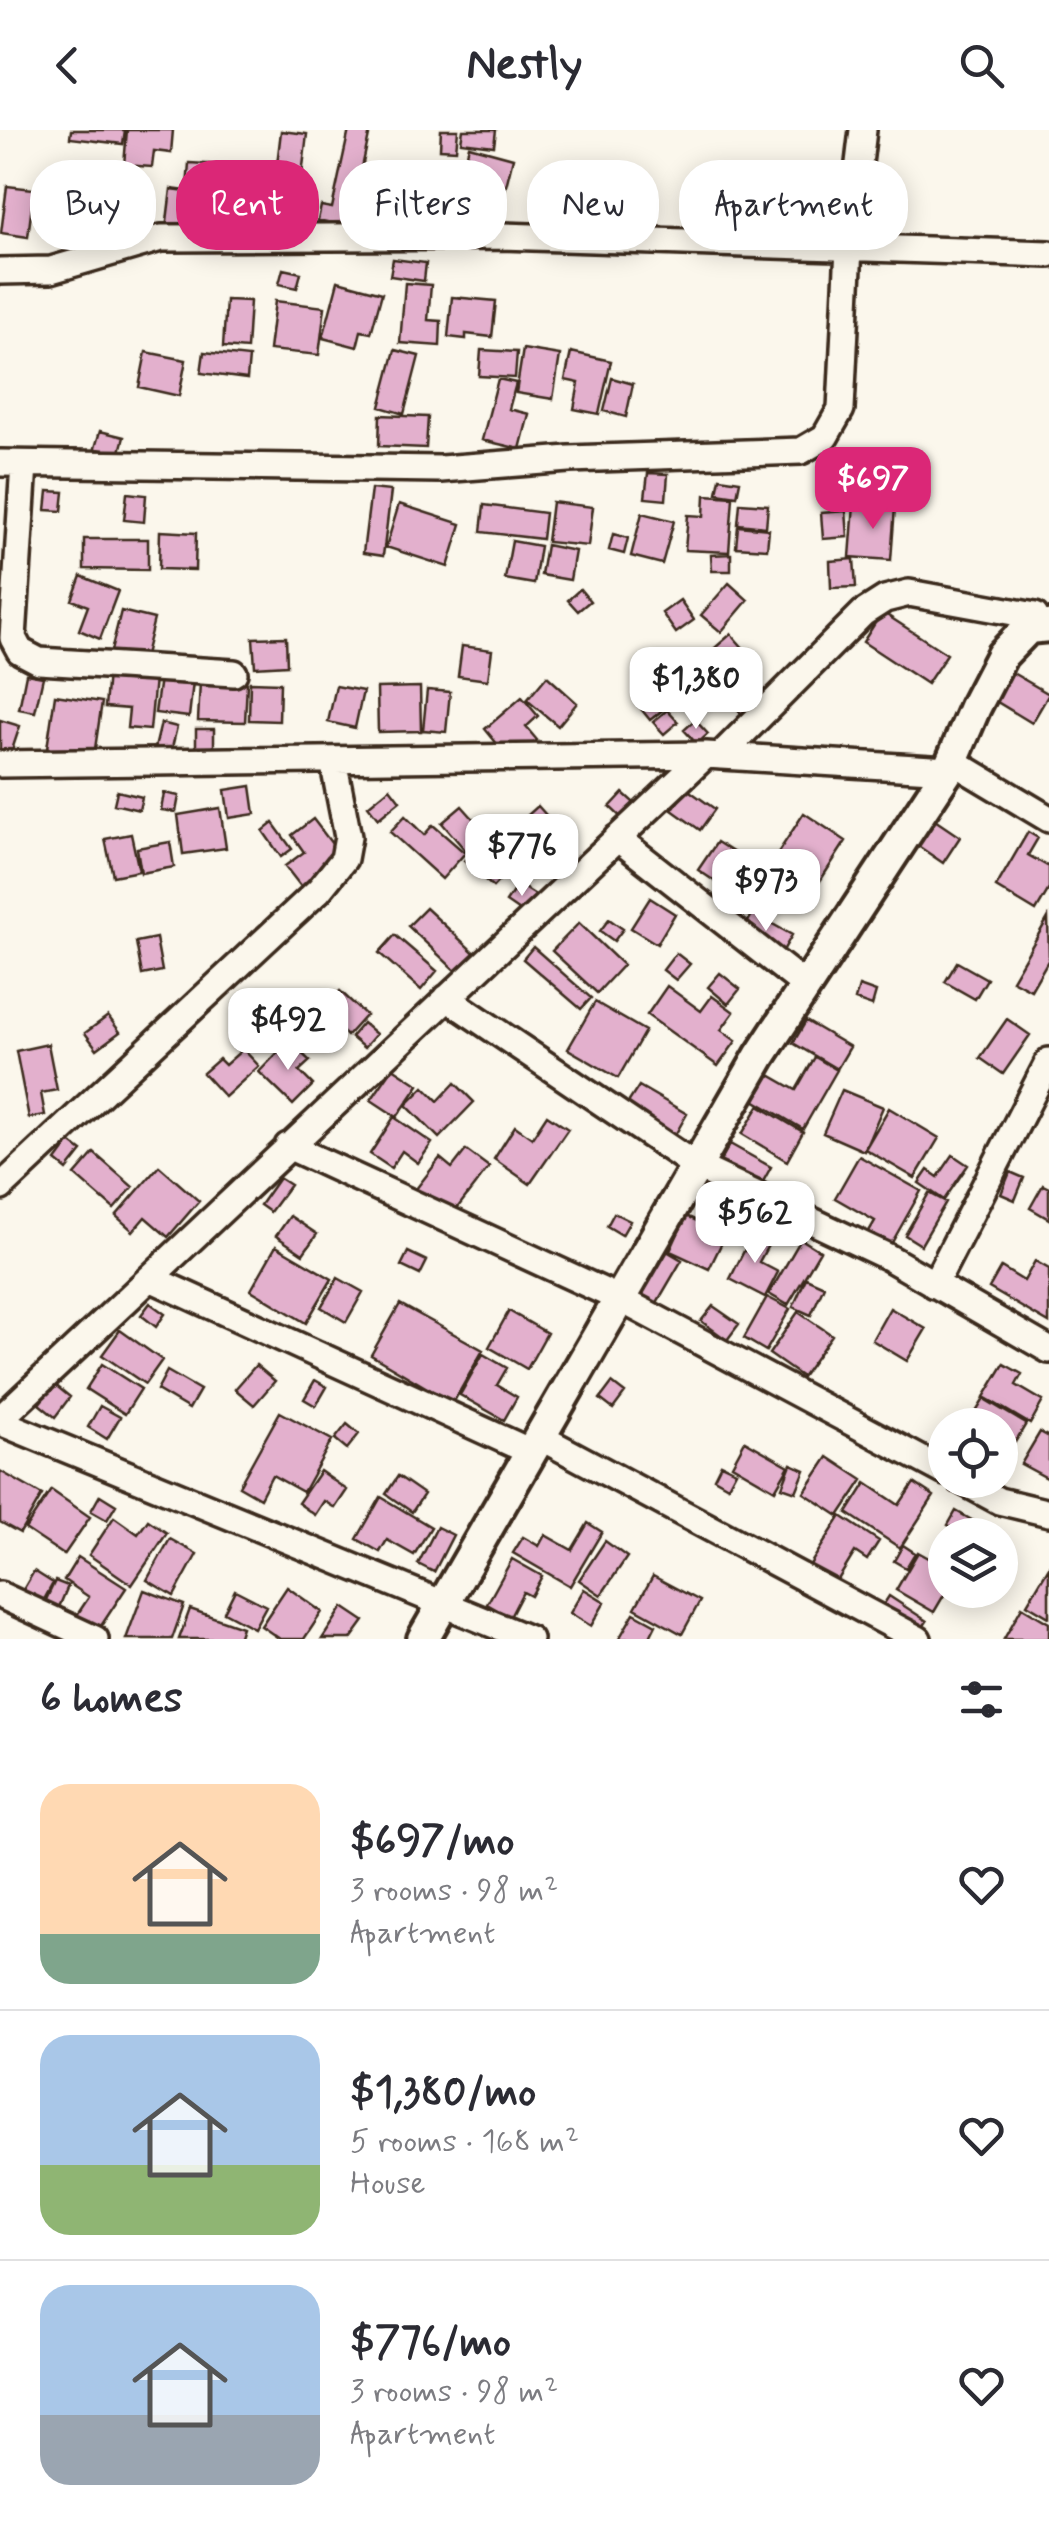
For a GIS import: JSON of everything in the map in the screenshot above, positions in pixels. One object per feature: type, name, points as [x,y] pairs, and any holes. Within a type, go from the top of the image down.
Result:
[{"type":"street","points":[[859,160],[863,130]]},
{"type":"street","points":[[0,271],[51,270],[161,238],[502,236],[679,242]]},
{"type":"street","points":[[908,249],[1049,254]]},
{"type":"street","points":[[234,674],[39,661],[20,650],[13,638],[12,464],[441,469],[569,459],[801,451],[824,437],[840,409],[849,250]]},
{"type":"street","points":[[529,1639],[0,1420],[617,838],[713,756],[864,613],[885,599],[908,593],[1037,623]]},
{"type":"street","points":[[423,1639],[760,1056],[950,766],[974,706],[1002,656],[1037,623],[1049,593]]},
{"type":"street","points":[[0,764],[713,756],[950,766],[1049,819]]},
{"type":"street","points":[[1,1187],[320,890],[344,859],[348,836],[332,760]]},
{"type":"street","points":[[617,838],[806,986]]},
{"type":"street","points":[[447,998],[696,1166],[886,1256],[1049,1350]]},
{"type":"street","points":[[934,1285],[1049,1061]]},
{"type":"street","points":[[288,1146],[620,1298],[928,1463]]},
{"type":"street","points":[[150,1278],[535,1445],[918,1639]]},
{"type":"street","points":[[993,1498],[1049,1513]]},
{"type":"street","points":[[0,1595],[96,1639]]},
{"type":"building","points":[[71,130],[125,130],[123,144],[70,138]]},
{"type":"building","points":[[127,130],[173,130],[171,153],[154,151],[153,160],[124,160]]},
{"type":"building","points":[[349,130],[370,131],[364,160],[342,160]]},
{"type":"building","points":[[441,130],[458,130],[456,150],[440,149]]},
{"type":"building","points":[[463,130],[496,130],[494,146],[461,142]]},
{"type":"building","points":[[281,131],[307,134],[304,160],[278,160]]},
{"type":"building","points":[[469,146],[513,158],[507,182],[507,160],[465,160]]},
{"type":"building","points":[[339,176],[339,225],[319,220],[321,206],[332,208]]},
{"type":"building","points":[[7,186],[30,189],[28,237],[1,233]]},
{"type":"building","points":[[171,189],[176,190],[176,230],[166,229]]},
{"type":"building","points":[[393,259],[426,263],[424,281],[390,276]]},
{"type":"building","points":[[283,269],[301,273],[297,288],[279,284]]},
{"type":"building","points":[[338,281],[382,293],[371,333],[361,331],[357,347],[323,338]]},
{"type":"building","points":[[405,283],[431,285],[428,320],[441,321],[440,346],[400,343]]},
{"type":"building","points":[[452,297],[496,301],[492,337],[448,337]]},
{"type":"building","points":[[226,300],[250,301],[247,349],[223,347]]},
{"type":"building","points":[[275,301],[325,307],[319,355],[269,350]]},
{"type":"building","points":[[523,349],[560,355],[553,399],[516,393]]},
{"type":"building","points":[[395,350],[419,356],[404,414],[380,407]]},
{"type":"building","points":[[481,350],[517,352],[515,378],[479,376]]},
{"type":"building","points":[[146,352],[186,360],[179,396],[139,387]]},
{"type":"building","points":[[204,352],[249,357],[247,379],[201,373]]},
{"type":"building","points":[[571,352],[611,361],[599,414],[574,409],[579,383],[565,380]]},
{"type":"building","points":[[612,378],[633,384],[626,417],[604,411]]},
{"type":"building","points":[[498,379],[516,383],[509,409],[529,414],[520,449],[482,440]]},
{"type":"building","points":[[380,415],[428,417],[426,448],[379,446]]},
{"type":"building","points":[[100,431],[124,437],[119,455],[95,448]]},
{"type":"building","points":[[648,473],[668,474],[666,500],[645,498]]},
{"type":"building","points":[[720,478],[740,481],[737,496],[717,493]]},
{"type":"building","points":[[371,489],[391,491],[383,556],[363,553]]},
{"type":"building","points":[[48,491],[64,492],[62,511],[46,510]]},
{"type":"building","points":[[127,493],[146,495],[144,522],[124,520]]},
{"type":"building","points":[[705,495],[733,497],[729,552],[685,550],[688,515],[704,516]]},
{"type":"building","points":[[552,502],[593,507],[588,546],[547,542]]},
{"type":"building","points":[[740,503],[768,505],[766,527],[738,524]]},
{"type":"building","points":[[399,504],[461,524],[448,567],[386,547]]},
{"type":"building","points":[[484,505],[545,513],[542,539],[481,532]]},
{"type":"building","points":[[854,505],[895,507],[891,560],[850,557]]},
{"type":"building","points":[[846,511],[848,537],[823,539],[821,513]]},
{"type":"building","points":[[642,513],[674,521],[662,564],[631,556]]},
{"type":"building","points":[[738,526],[769,529],[767,549],[736,547]]},
{"type":"building","points":[[160,531],[196,533],[195,570],[159,569]]},
{"type":"building","points":[[613,534],[628,538],[624,554],[609,550]]},
{"type":"building","points":[[84,539],[148,539],[148,570],[84,569]]},
{"type":"building","points":[[512,541],[540,546],[534,584],[505,579]]},
{"type":"building","points":[[546,545],[575,551],[570,580],[541,575]]},
{"type":"building","points":[[731,554],[731,571],[712,571],[711,555]]},
{"type":"building","points":[[854,559],[856,587],[831,588],[830,561]]},
{"type":"building","points":[[81,576],[118,591],[100,639],[79,630],[88,606],[72,600]]},
{"type":"building","points":[[729,583],[748,600],[721,632],[701,615]]},
{"type":"building","points":[[580,589],[590,601],[578,611],[568,600]]},
{"type":"building","points":[[680,600],[694,620],[676,633],[662,613]]},
{"type":"building","points":[[121,611],[154,619],[144,659],[111,651]]},
{"type":"building","points":[[882,612],[947,654],[927,684],[863,642]]},
{"type":"building","points":[[731,634],[760,667],[737,688],[708,654]]},
{"type":"building","points":[[286,637],[287,665],[255,667],[253,638]]},
{"type":"building","points":[[462,646],[492,650],[488,680],[458,676]]},
{"type":"building","points":[[700,654],[717,671],[695,695],[677,679]]},
{"type":"building","points":[[1011,672],[1049,694],[1032,723],[994,700]]},
{"type":"building","points":[[108,673],[155,678],[150,730],[127,728],[129,709],[105,707]]},
{"type":"building","points":[[26,674],[43,677],[35,712],[19,709]]},
{"type":"building","points":[[547,676],[577,703],[558,726],[527,700]]},
{"type":"building","points":[[160,678],[193,682],[189,717],[155,713]]},
{"type":"building","points":[[200,682],[247,683],[245,722],[198,721]]},
{"type":"building","points":[[250,682],[280,683],[279,721],[249,720]]},
{"type":"building","points":[[661,684],[675,700],[650,720],[637,704]]},
{"type":"building","points":[[336,686],[363,691],[355,728],[328,722]]},
{"type":"building","points":[[420,687],[421,731],[378,732],[377,688]]},
{"type":"building","points":[[735,688],[752,704],[742,714],[725,698]]},
{"type":"building","points":[[427,690],[450,692],[446,732],[423,730]]},
{"type":"building","points":[[55,695],[102,702],[93,762],[46,755]]},
{"type":"building","points":[[522,697],[538,716],[526,727],[537,740],[512,762],[485,729]]},
{"type":"building","points":[[667,710],[678,722],[664,734],[653,722]]},
{"type":"building","points":[[0,720],[20,726],[11,753],[0,749]]},
{"type":"building","points":[[695,720],[708,734],[697,744],[684,730]]},
{"type":"building","points":[[161,723],[177,727],[171,752],[155,748]]},
{"type":"building","points":[[196,729],[214,729],[214,757],[196,757]]},
{"type":"building","points":[[251,786],[255,814],[229,818],[225,790]]},
{"type":"building","points":[[390,788],[400,801],[378,819],[368,806]]},
{"type":"building","points":[[687,789],[715,809],[700,830],[672,810]]},
{"type":"building","points":[[117,791],[142,797],[139,810],[114,804]]},
{"type":"building","points":[[164,793],[179,796],[176,812],[161,810]]},
{"type":"building","points":[[623,793],[642,810],[629,825],[610,807]]},
{"type":"building","points":[[462,806],[486,833],[466,851],[442,823]]},
{"type":"building","points":[[538,806],[562,833],[544,850],[520,822]]},
{"type":"building","points":[[220,808],[226,848],[183,854],[178,815]]},
{"type":"building","points":[[923,812],[960,837],[943,863],[905,837]]},
{"type":"building","points":[[804,813],[846,841],[807,901],[764,874]]},
{"type":"building","points":[[405,816],[424,835],[433,825],[465,853],[442,879],[390,832]]},
{"type":"building","points":[[510,818],[542,848],[525,867],[493,837]]},
{"type":"building","points":[[313,819],[342,857],[302,888],[285,866],[304,852],[292,835]]},
{"type":"building","points":[[273,823],[292,849],[281,857],[263,831]]},
{"type":"building","points":[[1028,832],[1038,838],[1028,855],[1049,867],[1049,889],[1036,911],[996,887]]},
{"type":"building","points":[[131,834],[139,871],[113,876],[105,839]]},
{"type":"building","points":[[487,835],[517,861],[493,887],[464,861]]},
{"type":"building","points":[[170,842],[174,867],[141,873],[137,848]]},
{"type":"building","points":[[717,842],[736,854],[716,882],[698,870]]},
{"type":"building","points":[[745,881],[767,896],[759,907],[737,891]]},
{"type":"building","points":[[518,884],[537,896],[525,915],[506,902]]},
{"type":"building","points":[[650,898],[675,914],[657,944],[631,928]]},
{"type":"building","points":[[426,908],[480,958],[462,977],[408,926]]},
{"type":"building","points":[[753,913],[792,935],[780,956],[741,934]]},
{"type":"building","points":[[1048,918],[1049,959],[1031,990],[1012,980]]},
{"type":"building","points":[[609,919],[623,929],[614,941],[600,931]]},
{"type":"building","points":[[579,923],[623,965],[597,993],[552,951]]},
{"type":"building","points":[[395,935],[437,971],[421,990],[379,953]]},
{"type":"building","points":[[156,938],[162,971],[142,975],[136,942]]},
{"type":"building","points":[[533,947],[591,998],[581,1009],[523,959]]},
{"type":"building","points":[[676,953],[690,964],[676,980],[663,970]]},
{"type":"building","points":[[957,962],[987,979],[975,999],[945,982]]},
{"type":"building","points":[[720,973],[740,989],[728,1004],[708,987]]},
{"type":"building","points":[[667,986],[701,1011],[712,996],[734,1012],[721,1030],[736,1041],[718,1066],[647,1015]]},
{"type":"building","points":[[859,986],[876,992],[872,1006],[855,1000]]},
{"type":"building","points":[[340,991],[366,1015],[347,1036],[321,1012]]},
{"type":"building","points":[[595,1002],[645,1031],[618,1078],[568,1049]]},
{"type":"building","points":[[108,1016],[120,1032],[97,1049],[85,1033]]},
{"type":"building","points":[[1007,1019],[1030,1035],[1003,1074],[980,1058]]},
{"type":"building","points":[[806,1021],[850,1047],[837,1069],[793,1043]]},
{"type":"building","points":[[363,1023],[376,1034],[364,1048],[351,1037]]},
{"type":"building","points":[[289,1041],[310,1061],[299,1071],[313,1085],[293,1105],[259,1072]]},
{"type":"building","points":[[48,1044],[57,1090],[41,1093],[45,1115],[29,1118],[16,1051]]},
{"type":"building","points":[[243,1049],[259,1066],[225,1097],[203,1073],[219,1059],[225,1065]]},
{"type":"building","points":[[815,1057],[837,1070],[803,1129],[752,1099],[766,1073],[796,1090]]},
{"type":"building","points":[[393,1068],[419,1085],[397,1117],[371,1100]]},
{"type":"building","points":[[455,1083],[474,1102],[439,1138],[406,1105],[424,1087],[438,1101]]},
{"type":"building","points":[[639,1086],[687,1114],[675,1135],[626,1106]]},
{"type":"building","points":[[842,1090],[883,1107],[864,1151],[823,1133]]},
{"type":"building","points":[[759,1106],[803,1132],[787,1161],[742,1134]]},
{"type":"building","points":[[889,1108],[939,1138],[915,1178],[865,1149]]},
{"type":"building","points":[[547,1115],[568,1129],[530,1184],[494,1159],[515,1126],[532,1138]]},
{"type":"building","points":[[394,1117],[432,1143],[418,1163],[402,1151],[391,1168],[370,1154]]},
{"type":"building","points":[[70,1142],[82,1151],[67,1170],[56,1161]]},
{"type":"building","points":[[730,1144],[771,1167],[760,1187],[711,1178]]},
{"type":"building","points":[[466,1150],[489,1167],[451,1216],[416,1189],[440,1158],[452,1168]]},
{"type":"building","points":[[94,1153],[133,1187],[114,1209],[75,1175]]},
{"type":"building","points":[[953,1155],[968,1165],[944,1200],[919,1183],[928,1170],[938,1177]]},
{"type":"building","points":[[859,1156],[921,1191],[890,1246],[868,1233],[875,1221],[835,1198]]},
{"type":"building","points":[[159,1166],[199,1201],[168,1237],[145,1217],[133,1231],[116,1216]]},
{"type":"building","points":[[1010,1172],[1024,1178],[1015,1200],[1001,1194]]},
{"type":"building","points":[[279,1178],[290,1185],[270,1212],[260,1205]]},
{"type":"building","points":[[1043,1185],[1049,1188],[1049,1219],[1030,1208]]},
{"type":"building","points":[[929,1193],[946,1202],[921,1245],[905,1235]]},
{"type":"building","points":[[614,1213],[630,1221],[622,1235],[607,1226]]},
{"type":"building","points":[[290,1216],[317,1234],[303,1254],[276,1236]]},
{"type":"building","points":[[686,1216],[726,1234],[709,1269],[670,1251]]},
{"type":"building","points":[[755,1229],[772,1238],[759,1262],[778,1272],[765,1297],[730,1279]]},
{"type":"building","points":[[801,1239],[820,1251],[788,1305],[769,1294]]},
{"type":"building","points":[[276,1246],[332,1279],[306,1323],[251,1290]]},
{"type":"building","points":[[665,1250],[682,1260],[655,1306],[637,1296]]},
{"type":"building","points":[[408,1252],[427,1261],[420,1275],[401,1266]]},
{"type":"building","points":[[1035,1261],[1049,1269],[1049,1323],[989,1288],[1001,1267],[1024,1281]]},
{"type":"building","points":[[338,1278],[363,1292],[346,1322],[321,1307]]},
{"type":"building","points":[[806,1278],[824,1286],[811,1315],[793,1307]]},
{"type":"building","points":[[767,1297],[790,1309],[766,1351],[744,1338]]},
{"type":"building","points":[[150,1303],[165,1314],[156,1327],[141,1315]]},
{"type":"building","points":[[400,1304],[483,1350],[453,1403],[371,1355]]},
{"type":"building","points":[[713,1306],[739,1324],[727,1340],[701,1321]]},
{"type":"building","points":[[890,1308],[926,1329],[907,1361],[872,1340]]},
{"type":"building","points":[[509,1311],[547,1333],[527,1369],[489,1347]]},
{"type":"building","points":[[798,1312],[832,1335],[802,1377],[769,1354]]},
{"type":"building","points":[[120,1330],[162,1360],[145,1384],[102,1355]]},
{"type":"building","points":[[483,1354],[507,1368],[497,1385],[517,1397],[504,1420],[460,1395]]},
{"type":"building","points":[[102,1364],[141,1389],[125,1414],[86,1389]]},
{"type":"building","points":[[1004,1364],[1022,1374],[1016,1385],[1043,1401],[1030,1424],[1018,1417],[1018,1408],[1003,1408],[984,1397]]},
{"type":"building","points":[[256,1365],[275,1381],[254,1405],[235,1389]]},
{"type":"building","points":[[167,1371],[200,1390],[189,1409],[157,1390]]},
{"type":"building","points":[[315,1380],[327,1387],[316,1406],[304,1399]]},
{"type":"building","points":[[612,1383],[625,1393],[613,1409],[600,1399]]},
{"type":"building","points":[[54,1384],[70,1397],[55,1417],[39,1404]]},
{"type":"building","points":[[984,1399],[999,1408],[978,1408]]},
{"type":"building","points":[[100,1406],[120,1417],[107,1439],[88,1427]]},
{"type":"building","points":[[280,1412],[332,1440],[303,1492],[272,1475],[260,1498],[239,1486]]},
{"type":"building","points":[[1018,1419],[1026,1424],[1018,1437]]},
{"type":"building","points":[[347,1424],[359,1434],[347,1449],[335,1439]]},
{"type":"building","points":[[1040,1432],[1049,1437],[1047,1478],[1021,1464]]},
{"type":"building","points":[[745,1441],[789,1466],[775,1490],[732,1465]]},
{"type":"building","points":[[828,1457],[863,1480],[839,1516],[804,1493]]},
{"type":"building","points":[[721,1464],[736,1471],[728,1486],[714,1478]]},
{"type":"building","points":[[791,1464],[805,1470],[796,1492],[782,1487]]},
{"type":"building","points":[[0,1471],[42,1495],[20,1533],[0,1522]]},
{"type":"building","points":[[320,1471],[347,1490],[335,1508],[324,1501],[315,1515],[298,1503]]},
{"type":"building","points":[[398,1476],[424,1494],[412,1512],[386,1494]]},
{"type":"building","points":[[866,1483],[899,1505],[914,1483],[933,1498],[900,1548],[847,1513]]},
{"type":"building","points":[[51,1490],[90,1517],[64,1555],[25,1529]]},
{"type":"building","points":[[100,1495],[116,1505],[107,1520],[91,1511]]},
{"type":"building","points":[[381,1497],[431,1527],[414,1555],[387,1540],[380,1552],[357,1539]]},
{"type":"building","points":[[841,1516],[879,1541],[867,1560],[855,1552],[836,1583],[809,1566]]},
{"type":"building","points":[[114,1517],[138,1534],[148,1520],[167,1533],[132,1585],[89,1555]]},
{"type":"building","points":[[588,1523],[602,1532],[570,1586],[513,1553],[523,1537],[539,1546],[545,1535],[572,1550]]},
{"type":"building","points":[[437,1527],[453,1535],[434,1572],[418,1564]]},
{"type":"building","points":[[170,1539],[197,1554],[174,1596],[147,1580]]},
{"type":"building","points":[[605,1541],[627,1557],[601,1595],[579,1580]]},
{"type":"building","points":[[903,1545],[915,1553],[906,1568],[894,1561]]},
{"type":"building","points":[[918,1552],[928,1558],[928,1608],[936,1608],[934,1612],[896,1590]]},
{"type":"building","points":[[78,1557],[126,1588],[95,1635],[73,1621],[89,1597],[64,1580]]},
{"type":"building","points":[[512,1559],[542,1576],[531,1596],[523,1592],[510,1617],[487,1604]]},
{"type":"building","points":[[1049,1567],[1049,1617],[1027,1604]]},
{"type":"building","points":[[34,1571],[53,1583],[40,1607],[20,1595]]},
{"type":"building","points":[[653,1576],[700,1601],[682,1634],[635,1608]]},
{"type":"building","points":[[55,1581],[68,1586],[57,1612],[43,1606]]},
{"type":"building","points":[[287,1587],[322,1612],[304,1639],[280,1639],[261,1626]]},
{"type":"building","points":[[584,1589],[605,1602],[591,1626],[570,1613]]},
{"type":"building","points":[[144,1590],[184,1605],[172,1639],[126,1639]]},
{"type":"building","points":[[235,1590],[266,1606],[254,1628],[224,1612]]},
{"type":"building","points":[[889,1596],[927,1621],[915,1639],[876,1616]]},
{"type":"building","points":[[343,1607],[364,1621],[351,1639],[322,1639]]},
{"type":"building","points":[[1022,1607],[1049,1623],[1049,1639],[1004,1639]]},
{"type":"building","points":[[190,1609],[242,1627],[238,1639],[179,1639]]},
{"type":"building","points":[[634,1613],[656,1625],[649,1639],[619,1639]]}]
